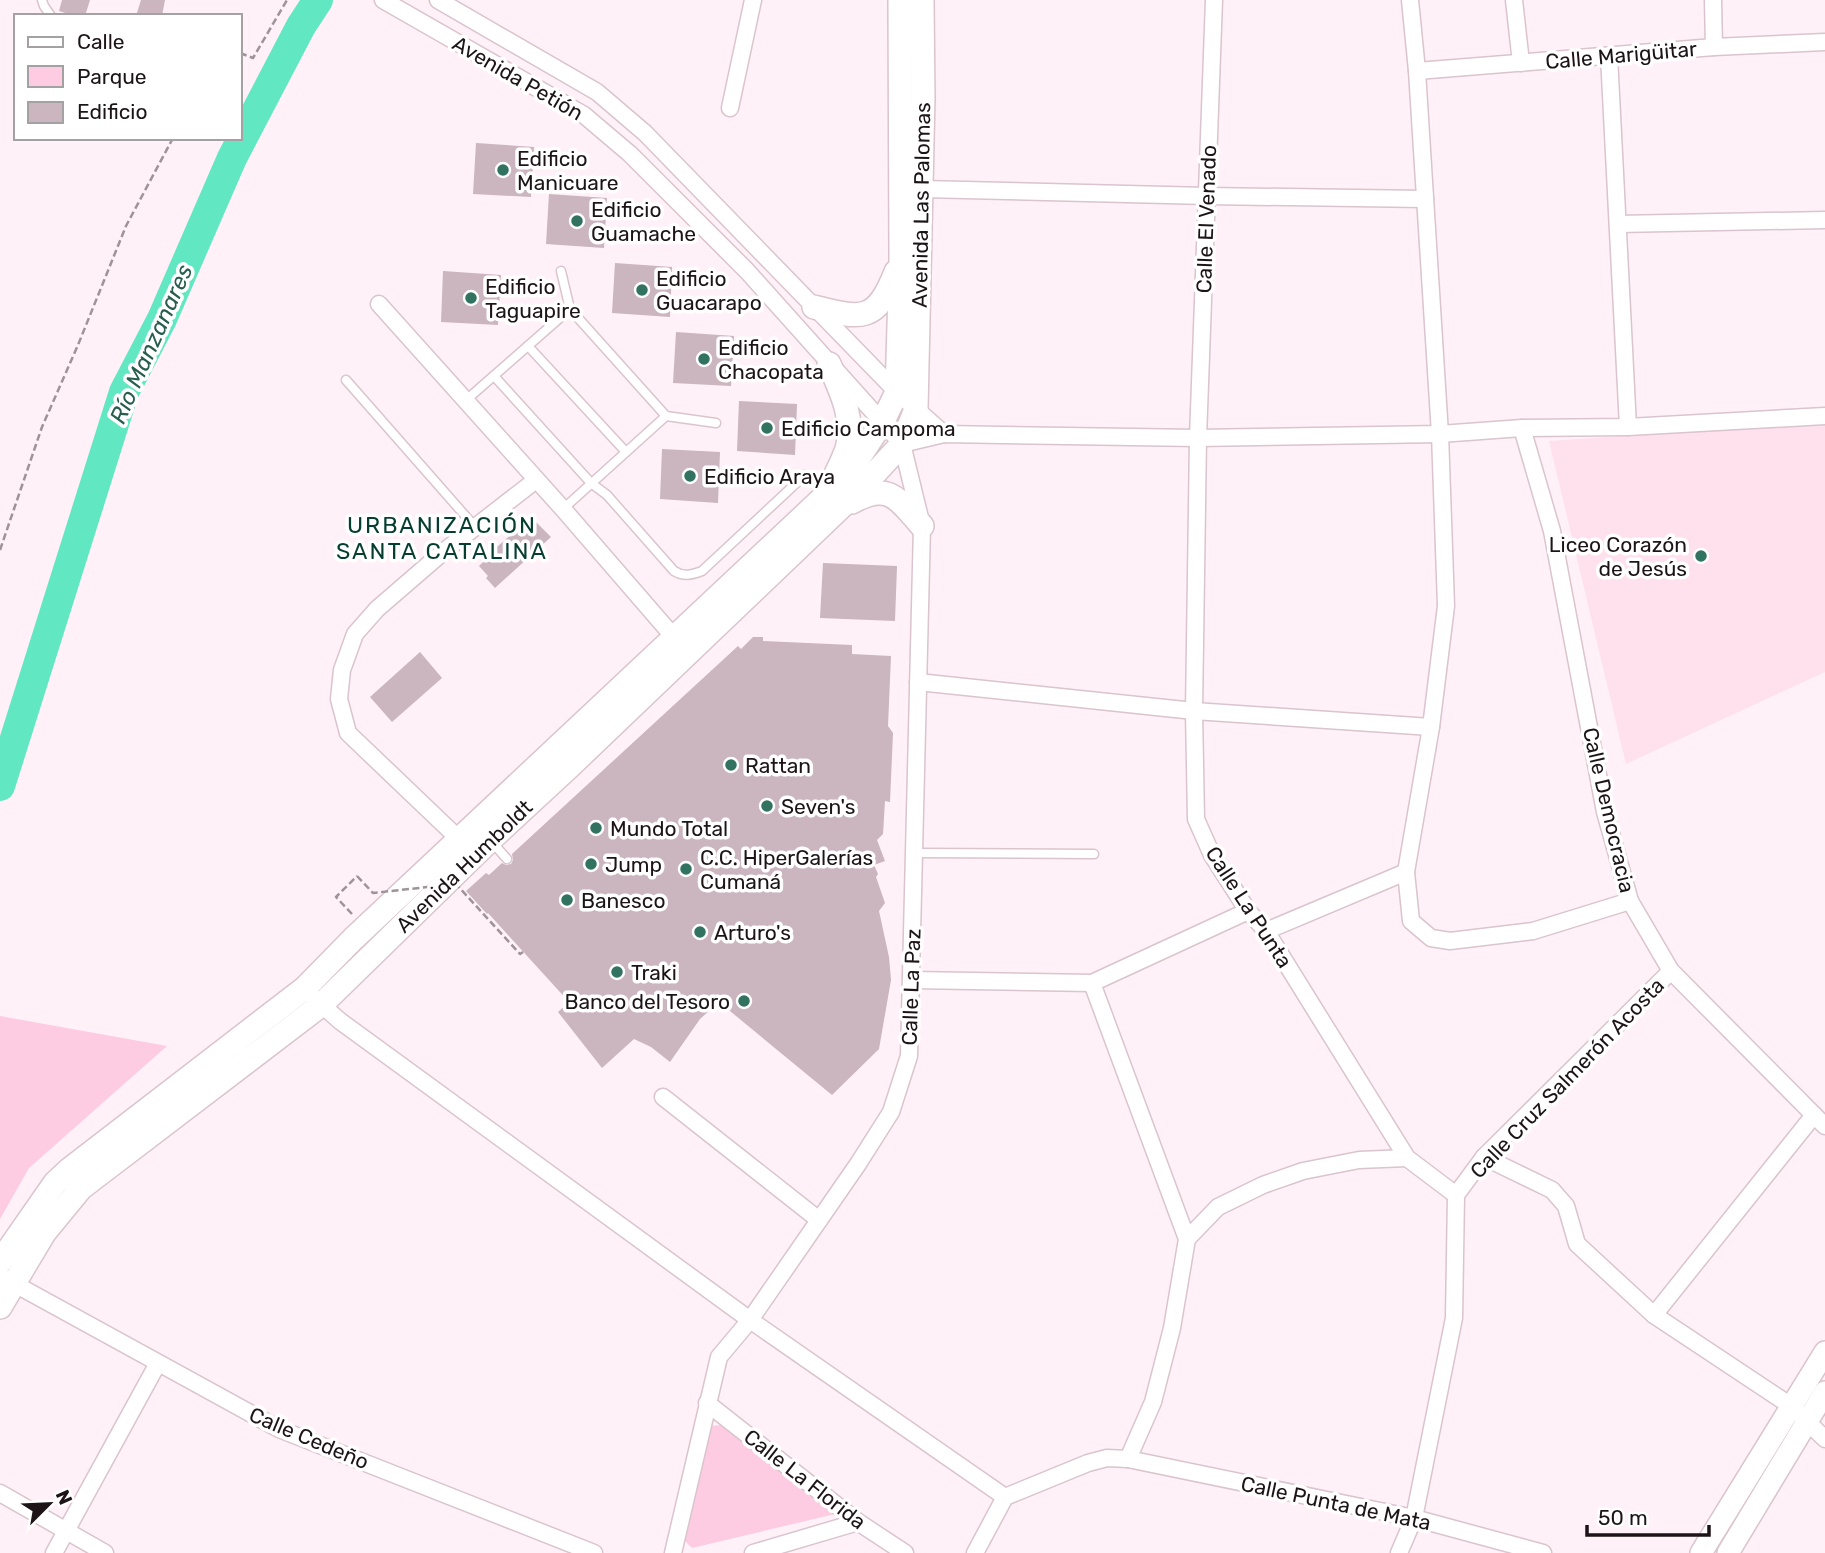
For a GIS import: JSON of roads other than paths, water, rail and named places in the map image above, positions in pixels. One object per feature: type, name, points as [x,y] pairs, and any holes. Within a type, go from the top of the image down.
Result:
[{"type":"main road","name":"Avenida Las Palomas","points":[[897,392],[901,260],[900,0]]},
{"type":"main road","name":"Avenida Las Palomas","points":[[916,409],[922,189],[922,0]]},
{"type":"main road","points":[[814,307],[841,314],[869,313],[881,303],[901,260]]},
{"type":"main road","points":[[829,364],[847,406],[849,426],[847,447],[834,500],[884,493],[898,500],[922,526]]},
{"type":"main road","name":"Avenida Humboldt","points":[[834,500],[883,421],[897,392]]},
{"type":"main road","name":"Avenida Humboldt","points":[[0,1262],[55,1183],[70,1170],[165,1110],[313,997],[490,840],[681,645],[834,500],[902,444],[916,409]]},
{"type":"main road","name":"Avenida Humboldt","points":[[313,997],[365,928],[459,839],[681,645]]},
{"type":"main road","name":"Avenida Humboldt","points":[[0,1307],[7,1280],[81,1188],[165,1110]]},
{"type":"street","name":"Avenida Petión","points":[[383,0],[584,115],[631,154],[747,271],[902,444]]},
{"type":"street","name":"Avenida Petión","points":[[439,0],[597,92],[645,133],[897,392],[944,434]]},
{"type":"street","points":[[730,108],[752,0]]},
{"type":"street","name":"Calle El Venado","points":[[1198,438],[1214,0]]},
{"type":"street","points":[[1410,0],[1440,434],[1446,606],[1431,727],[1406,872],[1411,921],[1431,938],[1450,941],[1533,930],[1630,901]]},
{"type":"street","points":[[1514,0],[1521,63]]},
{"type":"street","points":[[1713,0],[1714,47]]},
{"type":"street","name":"Calle Marigüitar","points":[[1417,71],[1714,47],[1825,42]]},
{"type":"street","points":[[1609,56],[1628,427]]},
{"type":"street","points":[[922,189],[1425,200]]},
{"type":"street","points":[[1618,224],[1825,220]]},
{"type":"street","points":[[379,304],[681,645]]},
{"type":"street","points":[[902,444],[944,434],[1198,438],[1440,434],[1522,428],[1628,427],[1825,415]]},
{"type":"street","name":"Calle Democracia","points":[[1522,428],[1552,531],[1605,812],[1630,901],[1671,971],[1820,1120]]},
{"type":"street","name":"Calle La Punta","points":[[1198,438],[1194,711],[1196,820],[1212,855],[1248,911],[1266,931],[1407,1158],[1457,1195]]},
{"type":"street","name":"Calle La Paz","points":[[673,1553],[719,1357],[750,1320],[891,1112],[909,1056],[922,526],[902,444]]},
{"type":"street","points":[[459,839],[348,733],[339,699],[342,670],[355,634],[377,609],[536,480]]},
{"type":"street","points":[[918,682],[1194,711],[1431,727]]},
{"type":"street","points":[[1266,931],[1406,872]]},
{"type":"street","points":[[912,980],[1092,983],[1248,911]]},
{"type":"street","name":"Calle Cruz Salmerón Acosta","points":[[1399,1553],[1414,1518],[1454,1318],[1457,1195],[1484,1157],[1671,971]]},
{"type":"street","points":[[1092,983],[1187,1239],[1172,1328],[1153,1402],[1128,1459]]},
{"type":"street","points":[[313,997],[340,1021],[750,1320],[1005,1497],[975,1553]]},
{"type":"street","points":[[663,1097],[819,1220]]},
{"type":"street","points":[[1654,1315],[1820,1120]]},
{"type":"street","points":[[1484,1157],[1552,1190],[1566,1206],[1577,1244],[1654,1315],[1791,1406],[1825,1439]]},
{"type":"street","points":[[1187,1239],[1218,1208],[1263,1185],[1303,1171],[1359,1160],[1407,1158]]},
{"type":"street","name":"Calle Cedeño","points":[[7,1280],[279,1429],[594,1553]]},
{"type":"street","points":[[1700,1553],[1825,1352]]},
{"type":"street","points":[[54,1553],[158,1363]]},
{"type":"street","points":[[1728,1553],[1825,1392]]},
{"type":"street","name":"Calle La Florida","points":[[707,1403],[858,1522],[905,1553]]},
{"type":"street","name":"Calle Punta de Mata","points":[[1005,1497],[1088,1463],[1107,1458],[1128,1459],[1414,1518],[1542,1553]]},
{"type":"street","points":[[0,1493],[105,1553]]},
{"type":"street","points":[[753,1553],[858,1522]]},
{"type":"lane","points":[[561,271],[570,309],[666,416],[716,423]]},
{"type":"lane","points":[[465,401],[570,309]]},
{"type":"lane","points":[[528,346],[626,452]]},
{"type":"lane","points":[[494,376],[591,483],[607,495],[674,572],[681,575],[702,571],[805,475]]},
{"type":"lane","points":[[346,380],[475,527]]},
{"type":"lane","points":[[563,509],[666,416]]},
{"type":"lane","points":[[490,840],[507,859]]},
{"type":"lane","points":[[915,853],[1094,854]]},
{"type":"waterway","name":"Río Manzanares","points":[[242,139],[301,26],[318,0]]},
{"type":"waterway","name":"Río Manzanares","points":[[0,786],[124,392],[162,319],[241,140]]},
{"type":"place","name":"Edificio Manicuare","points":[[503,170]]},
{"type":"place","name":"Edificio Guamache","points":[[577,221]]},
{"type":"place","name":"Edificio Guacarapo","points":[[642,290]]},
{"type":"place","name":"Edificio Taguapire","points":[[471,298]]},
{"type":"place","name":"Edificio Chacopata","points":[[704,359]]},
{"type":"place","name":"Edificio Campoma","points":[[767,428]]},
{"type":"place","name":"Edificio Araya","points":[[690,476]]},
{"type":"place","name":"Liceo Corazón de Jesús","points":[[1701,556]]},
{"type":"place","name":"Rattan","points":[[731,765]]},
{"type":"place","name":"Seven's","points":[[767,806]]},
{"type":"place","name":"Mundo Total","points":[[596,828]]},
{"type":"place","name":"Jump","points":[[591,864]]},
{"type":"place","name":"C.C. HiperGalerías Cumaná","points":[[686,869]]},
{"type":"place","name":"Banesco","points":[[567,900]]},
{"type":"place","name":"Arturo's","points":[[700,932]]},
{"type":"place","name":"Traki","points":[[617,972]]},
{"type":"place","name":"Banco del Tesoro","points":[[744,1001]]},
{"type":"district","name":"URBANIZACIÓN SANTA CATALINA","points":[[442,538]]}]
